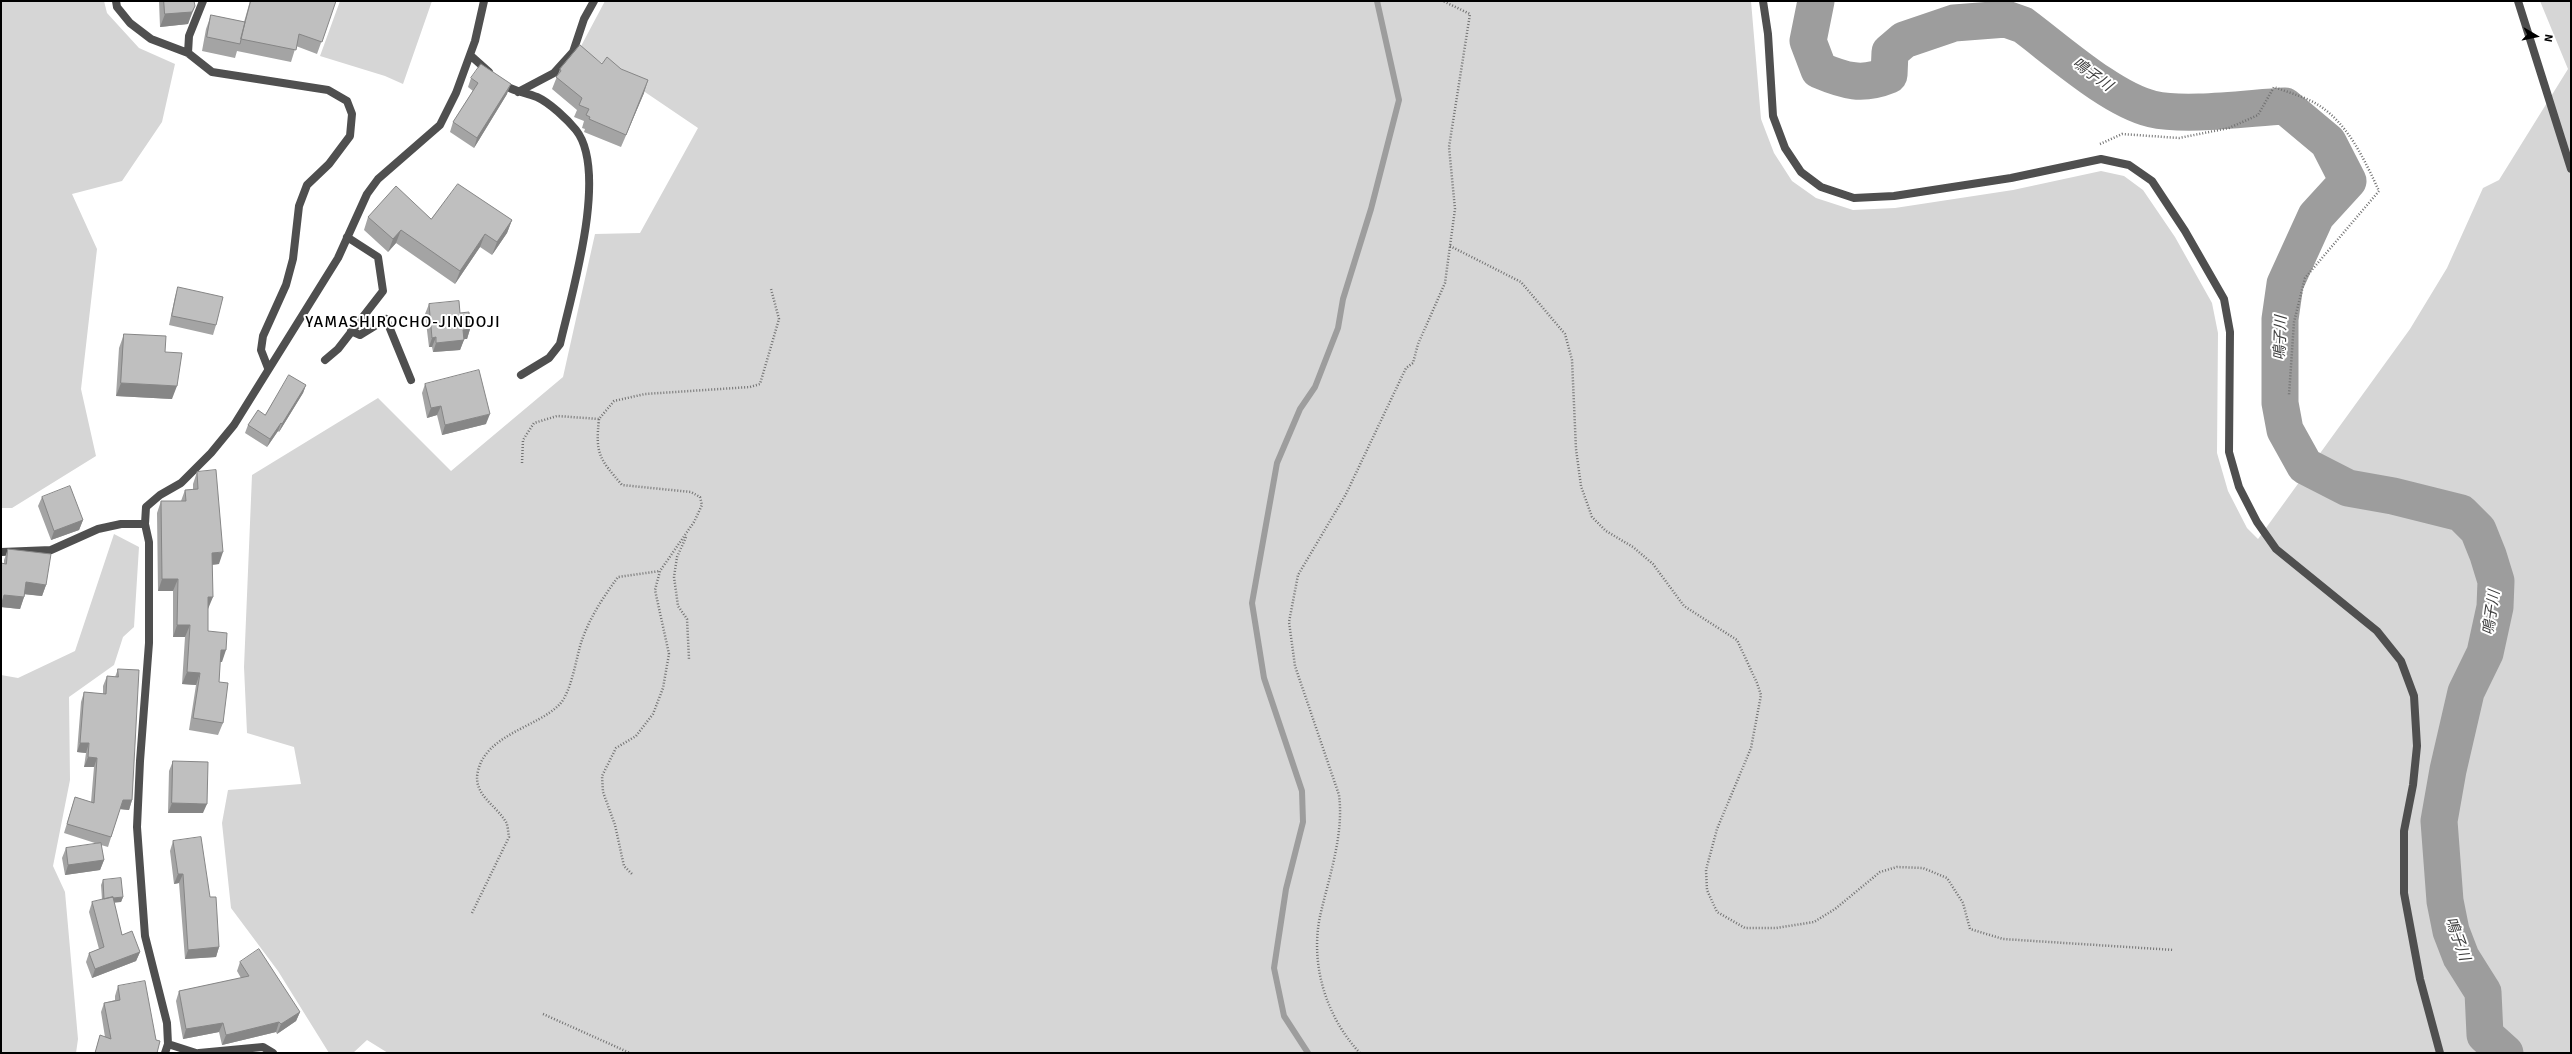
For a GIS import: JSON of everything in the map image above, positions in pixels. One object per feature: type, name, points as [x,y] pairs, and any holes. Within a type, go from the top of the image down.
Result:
[{"type":"street","points":[[116,1],[117,7],[130,23],[151,39],[188,53],[212,72],[328,90],[347,101],[352,114],[350,136],[329,164],[307,185],[299,206],[293,259],[286,285],[263,336],[262,350],[268,368]]},
{"type":"street","points":[[188,53],[189,36],[203,1]]},
{"type":"street","points":[[165,1053],[168,1044],[166,1016],[145,936],[137,827],[140,761],[150,643],[149,542],[145,524],[146,507],[160,495],[181,483],[211,453],[238,419],[268,368],[323,284],[367,194],[378,179],[440,126],[470,55],[484,1]]},
{"type":"street","points":[[518,92],[554,73],[573,52],[584,19],[594,1]]},
{"type":"street","points":[[1763,1],[1773,116],[1785,148],[1801,172],[1821,187],[1854,198],[1894,196],[2011,178],[2101,159],[2129,165],[2152,181],[2185,231],[2224,299],[2230,332],[2229,452],[2239,487],[2257,522],[2276,549],[2378,631],[2401,661],[2414,696],[2417,746],[2413,785],[2404,831],[2404,893],[2420,979],[2440,1053]]},
{"type":"street","points":[[2518,1],[2571,169]]},
{"type":"street","points":[[470,55],[502,84],[518,92],[537,97],[577,131],[587,154],[589,176],[586,228],[560,344],[549,358],[521,375]]},
{"type":"street","points":[[325,360],[338,349],[383,291],[378,257],[347,237]]},
{"type":"street","points":[[351,331],[360,335],[386,319],[411,380]]},
{"type":"street","points":[[1,552],[51,550],[98,529],[121,524],[145,524]]},
{"type":"street","points":[[168,1044],[197,1053],[263,1047],[273,1053]]},
{"type":"path","points":[[1360,1053],[1345,1038],[1326,1000],[1316,953],[1321,913],[1328,888],[1341,814],[1339,795],[1295,666],[1289,622],[1298,575],[1346,494],[1397,391],[1406,368],[1413,363],[1418,344],[1429,325],[1445,283],[1455,209],[1449,147],[1470,14],[1443,1]]},
{"type":"path","points":[[2093,160],[2097,145],[2122,134],[2179,138],[2229,128],[2258,116],[2274,87],[2315,103],[2346,131],[2379,191],[2304,278],[2294,322],[2289,395]]},
{"type":"path","points":[[1450,246],[1521,282],[1564,334],[1572,360],[1576,449],[1581,486],[1592,517],[1606,531],[1633,547],[1653,564],[1684,606],[1737,640],[1757,683],[1761,695],[1751,748],[1717,829],[1706,870],[1707,890],[1717,912],[1745,928],[1776,928],[1814,922],[1835,909],[1880,872],[1897,867],[1923,868],[1947,878],[1963,903],[1970,929],[2003,939],[2174,950]]},
{"type":"path","points":[[689,659],[686,619],[678,606],[674,577],[677,557],[688,531],[702,505],[700,498],[691,492],[622,485],[601,461],[597,439],[599,419],[614,400],[645,394],[750,388],[760,384],[779,319],[771,288]]},
{"type":"path","points":[[522,463],[524,440],[534,423],[557,416],[599,419]]},
{"type":"path","points":[[633,875],[624,866],[615,825],[604,792],[602,776],[616,748],[636,736],[653,714],[663,688],[669,654],[655,590],[660,571],[688,531]]},
{"type":"path","points":[[472,913],[509,837],[506,822],[487,803],[479,788],[478,771],[486,756],[501,740],[548,714],[560,704],[567,691],[582,638],[603,597],[618,577],[660,571]]},
{"type":"path","points":[[543,1014],[630,1053]]},
{"type":"shaded area","points":[[1,1],[104,1],[107,13],[139,48],[175,64],[162,122],[122,181],[72,194],[97,249],[81,389],[96,456],[12,508],[1,508]]},
{"type":"shaded area","points":[[340,1],[432,1],[403,84],[385,76],[320,56]]},
{"type":"shaded area","points":[[605,1],[1751,1],[1761,119],[1774,153],[1792,181],[1816,198],[1853,210],[1895,208],[2013,190],[2101,171],[2124,176],[2143,190],[2175,237],[2212,303],[2218,333],[2217,453],[2228,491],[2247,528],[2258,539],[2410,329],[2447,268],[2483,188],[2499,180],[2568,69],[2540,1],[2571,1],[2571,1053],[388,1053],[367,1040],[353,1053],[329,1053],[278,971],[231,908],[222,823],[228,790],[301,784],[294,747],[247,733],[244,667],[252,475],[378,398],[451,471],[563,377],[595,234],[640,233],[698,128],[580,48]]},
{"type":"shaded area","points":[[114,534],[139,547],[134,627],[123,637],[114,665],[69,697],[70,780],[53,866],[65,892],[78,1039],[76,1053],[1,1053],[1,675],[18,678],[75,651]]},
{"type":"building","points":[[164,1],[194,1],[195,6],[192,12],[165,14]]},
{"type":"building","points":[[251,1],[336,1],[322,42],[299,34],[296,50],[241,39]]},
{"type":"building","points":[[211,15],[245,22],[240,44],[207,37]]},
{"type":"building","points":[[580,45],[602,64],[607,57],[621,69],[648,80],[626,135],[589,119],[590,117],[586,115],[589,109],[579,105],[582,98],[556,77],[561,71],[560,69]]},
{"type":"building","points":[[481,64],[511,84],[477,138],[453,122],[478,83],[471,78]]},
{"type":"building","points":[[458,184],[512,220],[497,242],[485,234],[460,271],[401,230],[393,239],[368,217],[396,186],[431,219]]},
{"type":"building","points":[[178,287],[223,297],[216,325],[172,316]]},
{"type":"building","points":[[459,301],[460,313],[469,312],[470,329],[463,330],[464,340],[436,343],[436,337],[432,338],[429,304]]},
{"type":"building","points":[[124,334],[166,336],[165,352],[182,353],[177,386],[121,383]]},
{"type":"building","points":[[479,370],[490,414],[445,425],[441,406],[431,408],[425,384]]},
{"type":"building","points":[[289,375],[306,385],[282,424],[281,423],[270,439],[248,425],[258,410],[265,415]]},
{"type":"building","points":[[216,470],[223,552],[212,553],[213,597],[208,597],[208,631],[227,633],[226,650],[221,650],[219,682],[228,683],[223,723],[193,718],[200,673],[187,672],[190,625],[177,625],[178,579],[162,579],[161,501],[186,501],[185,490],[198,489],[197,472]]},
{"type":"building","points":[[70,486],[83,520],[54,531],[42,497]]},
{"type":"building","points":[[8,549],[51,554],[46,585],[26,582],[24,597],[4,595],[2,603],[1,563],[6,564]]},
{"type":"building","points":[[118,669],[139,670],[132,800],[123,800],[111,837],[67,824],[75,797],[94,803],[97,758],[88,757],[89,743],[80,743],[84,692],[106,694],[107,676],[118,677]]},
{"type":"building","points":[[173,761],[208,762],[207,804],[172,803]]},
{"type":"building","points":[[201,837],[210,897],[216,897],[219,947],[188,950],[183,874],[178,874],[173,841]]},
{"type":"building","points":[[101,843],[104,860],[68,865],[66,848]]},
{"type":"building","points":[[121,878],[123,897],[104,899],[103,880]]},
{"type":"building","points":[[113,897],[122,935],[132,931],[140,952],[95,969],[89,953],[104,947],[92,902]]},
{"type":"building","points":[[259,949],[300,1012],[281,1024],[279,1022],[226,1035],[223,1023],[186,1029],[179,991],[249,976],[240,962]]},
{"type":"building","points":[[145,981],[156,1040],[160,1041],[157,1053],[95,1053],[100,1035],[111,1039],[104,1003],[120,1000],[118,986]]},
{"type":"waterway","points":[[1308,1053],[1284,1016],[1274,968],[1286,889],[1303,822],[1302,791],[1264,678],[1252,603],[1277,463],[1300,409],[1315,387],[1338,328],[1343,299],[1371,209],[1399,100],[1377,1]]},
{"type":"waterway","name":"鳴子川","points":[[1816,1],[1808,41],[1819,70],[1837,77],[1854,81],[1862,81],[1889,75],[1890,52],[1904,40],[1954,23],[2006,19],[2023,25],[2102,85],[2136,104],[2152,109],[2182,112],[2285,106],[2328,142],[2348,181],[2316,216],[2285,284],[2280,319],[2280,403],[2285,430],[2305,466],[2348,488],[2393,496],[2461,513],[2478,530],[2488,555],[2496,581],[2495,607],[2485,653],[2466,692],[2448,770],[2439,821],[2445,901],[2451,931],[2461,957],[2483,992],[2485,1035],[2505,1053]]},
{"type":"district","name":"YAMASHIROCHO-JINDOJI","points":[[403,323]]}]
